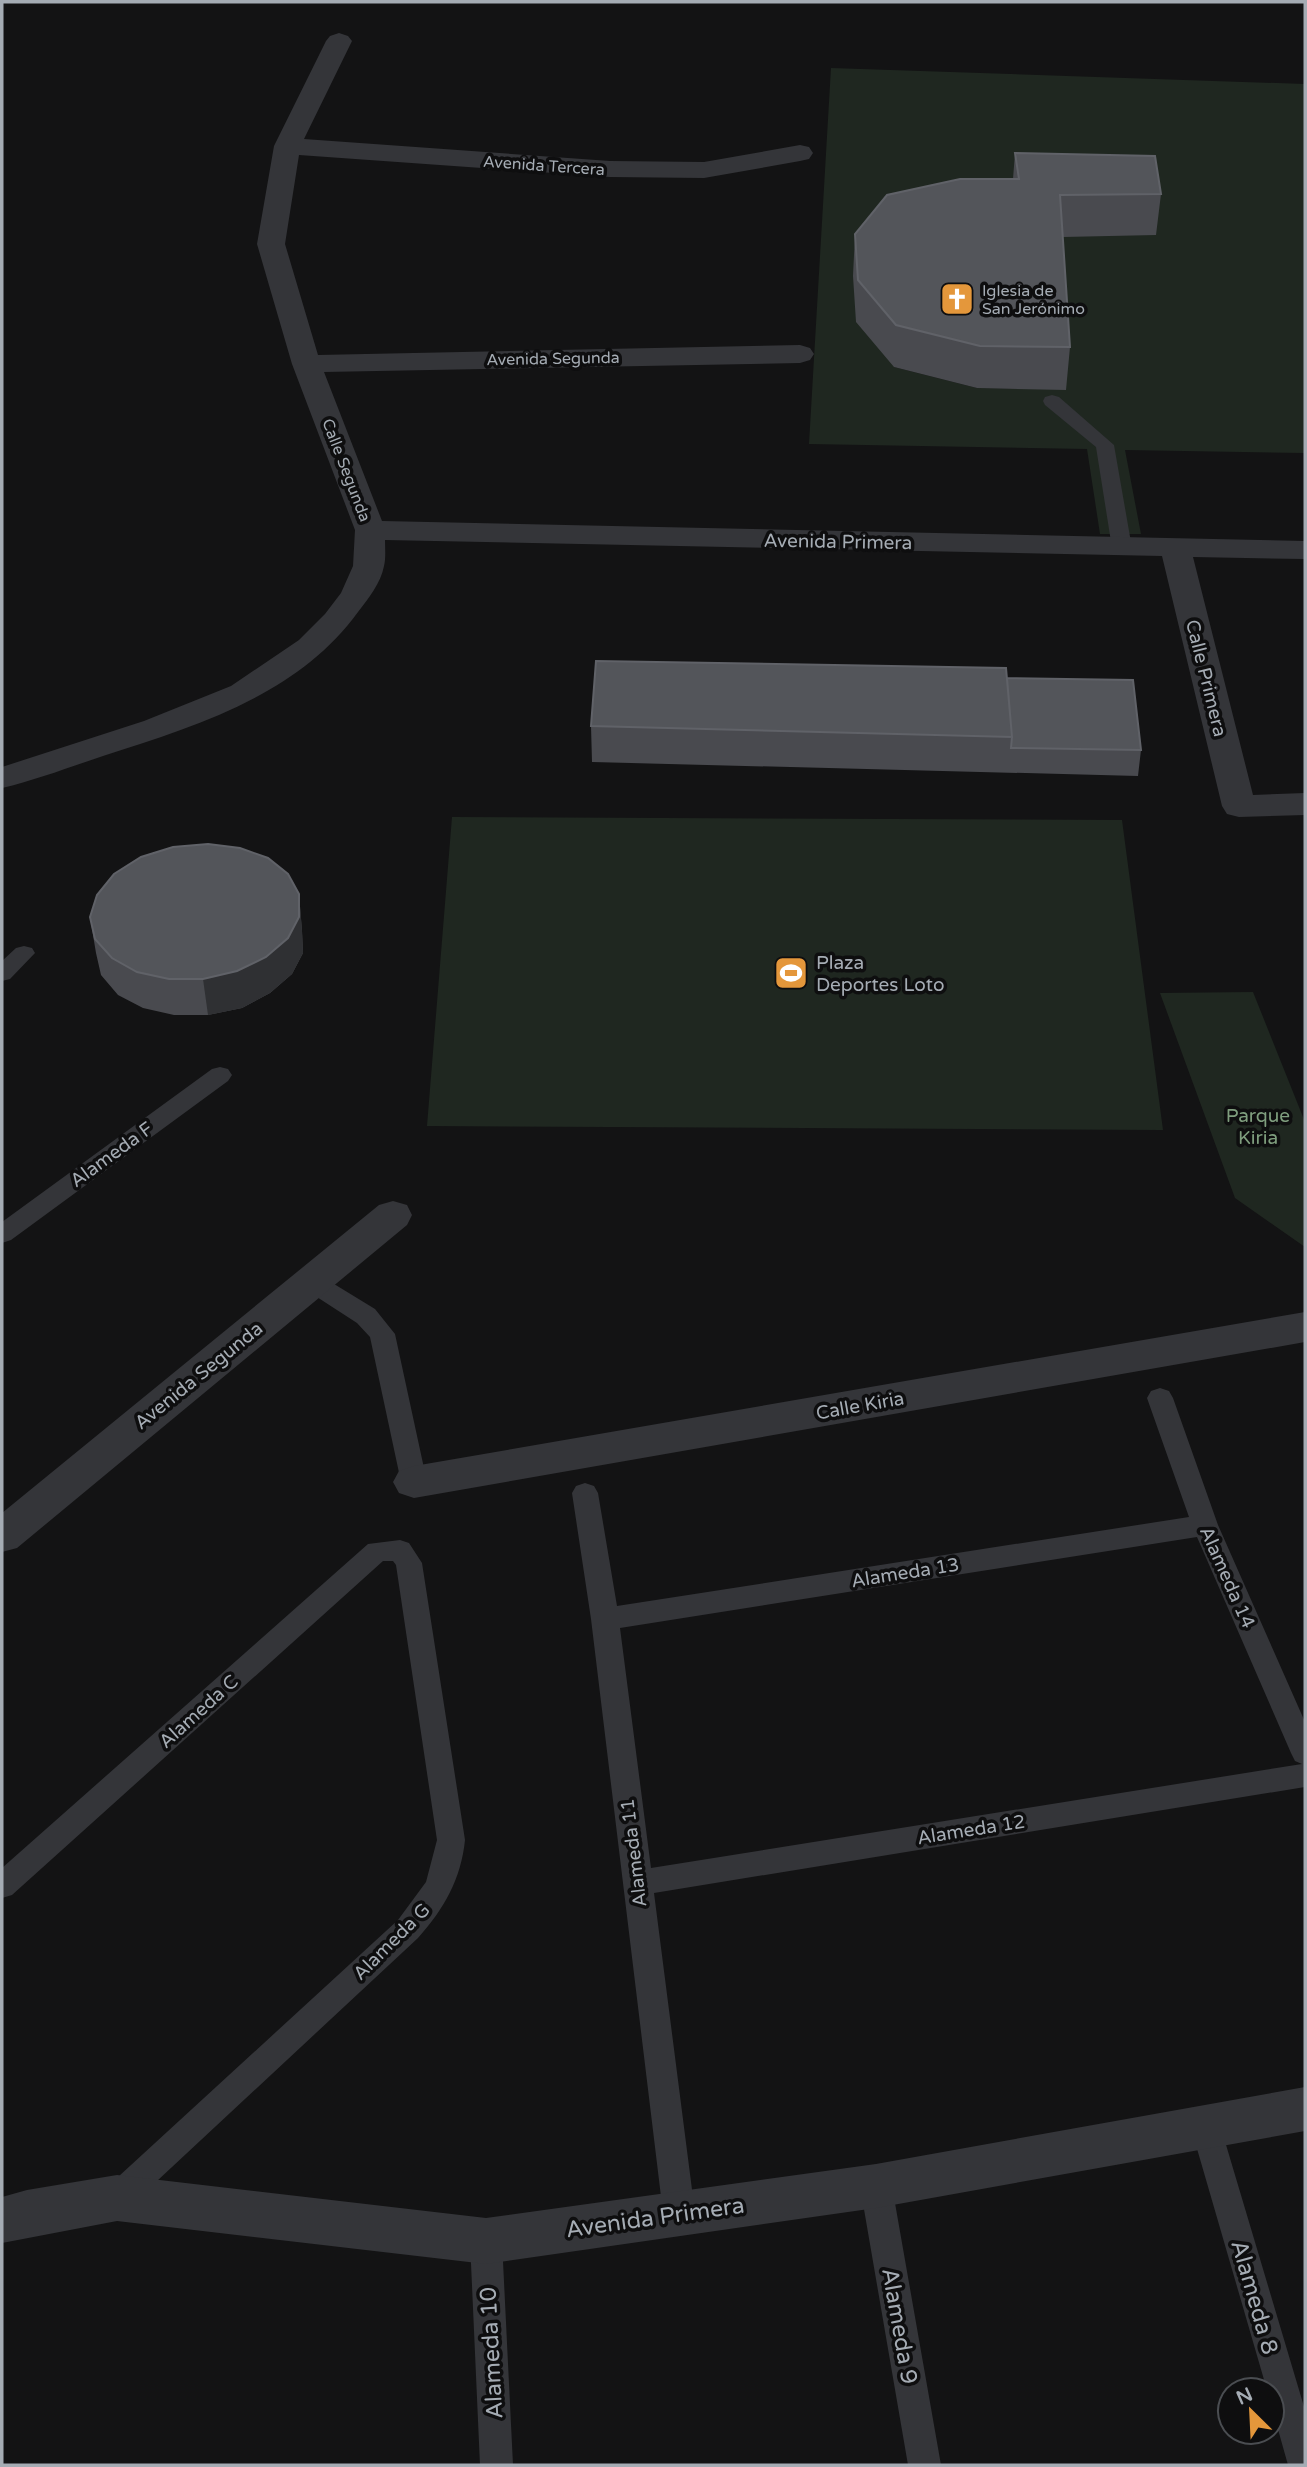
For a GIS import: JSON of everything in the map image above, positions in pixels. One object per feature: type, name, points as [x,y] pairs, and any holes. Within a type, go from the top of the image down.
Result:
[{"type":"street","name":"Calle Segunda","points":[[2,778],[201,712],[278,671],[310,648],[336,621],[356,594],[369,566],[370,530],[306,364],[271,244],[288,146],[339,41]]},
{"type":"street","name":"Avenida Tercera","points":[[288,146],[610,169],[704,170],[800,153]]},
{"type":"street","name":"Avenida Segunda","points":[[306,364],[800,354]]},
{"type":"street","name":"Avenida Primera","points":[[370,530],[1305,550]]},
{"type":"street","name":"Calle Primera","points":[[1176,549],[1239,806],[1305,804]]},
{"type":"street","name":"Avenida Segunda","points":[[2,1536],[394,1215]]},
{"type":"street","name":"Calle Kiria","points":[[414,1482],[1305,1327]]},
{"type":"street","name":"Avenida Primera","points":[[2,2220],[27,2213],[117,2198],[486,2241],[876,2186],[1305,2109]]},
{"type":"lane","points":[[1052,401],[1105,445],[1122,548]]},
{"type":"lane","points":[[2,974],[24,953]]},
{"type":"lane","name":"Alameda F","points":[[2,1234],[220,1075]]},
{"type":"lane","points":[[312,1282],[366,1317],[382,1334],[414,1482]]},
{"type":"lane","name":"Alameda 14","points":[[1160,1398],[1205,1525],[1305,1753]]},
{"type":"lane","name":"Alameda 11","points":[[585,1493],[605,1619],[679,2213]]},
{"type":"lane","name":"Alameda 13","points":[[605,1619],[1205,1525]]},
{"type":"lane","name":"Alameda C","points":[[2,1886],[377,1551],[400,1550]]},
{"type":"lane","name":"Alameda G","points":[[117,2198],[408,1929],[427,1909],[441,1887],[449,1863],[451,1840],[409,1563],[400,1550]]},
{"type":"lane","name":"Alameda 12","points":[[637,1883],[1305,1775]]},
{"type":"lane","name":"Alameda 8","points":[[1206,2128],[1305,2465]]},
{"type":"lane","name":"Alameda 9","points":[[876,2186],[925,2465]]},
{"type":"lane","name":"Alameda 10","points":[[486,2241],[497,2465]]},
{"type":"green space","points":[[831,68],[1305,84],[1305,453],[1125,450],[1141,534],[1100,534],[1087,449],[809,444]],"holes":[[[1012,194],[1065,389],[977,388],[894,367]]]},
{"type":"green space","name":"Plaza Deportes Loto","points":[[452,817],[1122,820],[1163,1130],[427,1126]]},
{"type":"green space","name":"Parque Kiria","points":[[1253,992],[1305,1122],[1305,1247],[1235,1198],[1160,993]]},
{"type":"building","name":"Iglesia de San Jerónimo","points":[[1015,153],[1155,156],[1161,194],[1060,195],[1070,347],[980,346],[896,325],[858,280],[855,234],[887,195],[960,179],[1019,179]]},
{"type":"building","points":[[596,661],[1006,668],[1012,737],[591,726]]},
{"type":"building","points":[[1007,678],[1133,680],[1141,750],[1011,748]]},
{"type":"building","points":[[208,844],[240,848],[268,858],[288,874],[299,894],[299,917],[288,938],[266,957],[237,971],[203,979],[169,979],[137,972],[112,958],[95,939],[90,917],[97,895],[114,874],[141,857],[173,847]]},
{"type":"place","name":"Iglesia de San Jerónimo","points":[[957,299]]},
{"type":"place","name":"Plaza Deportes Loto","points":[[791,973]]}]
